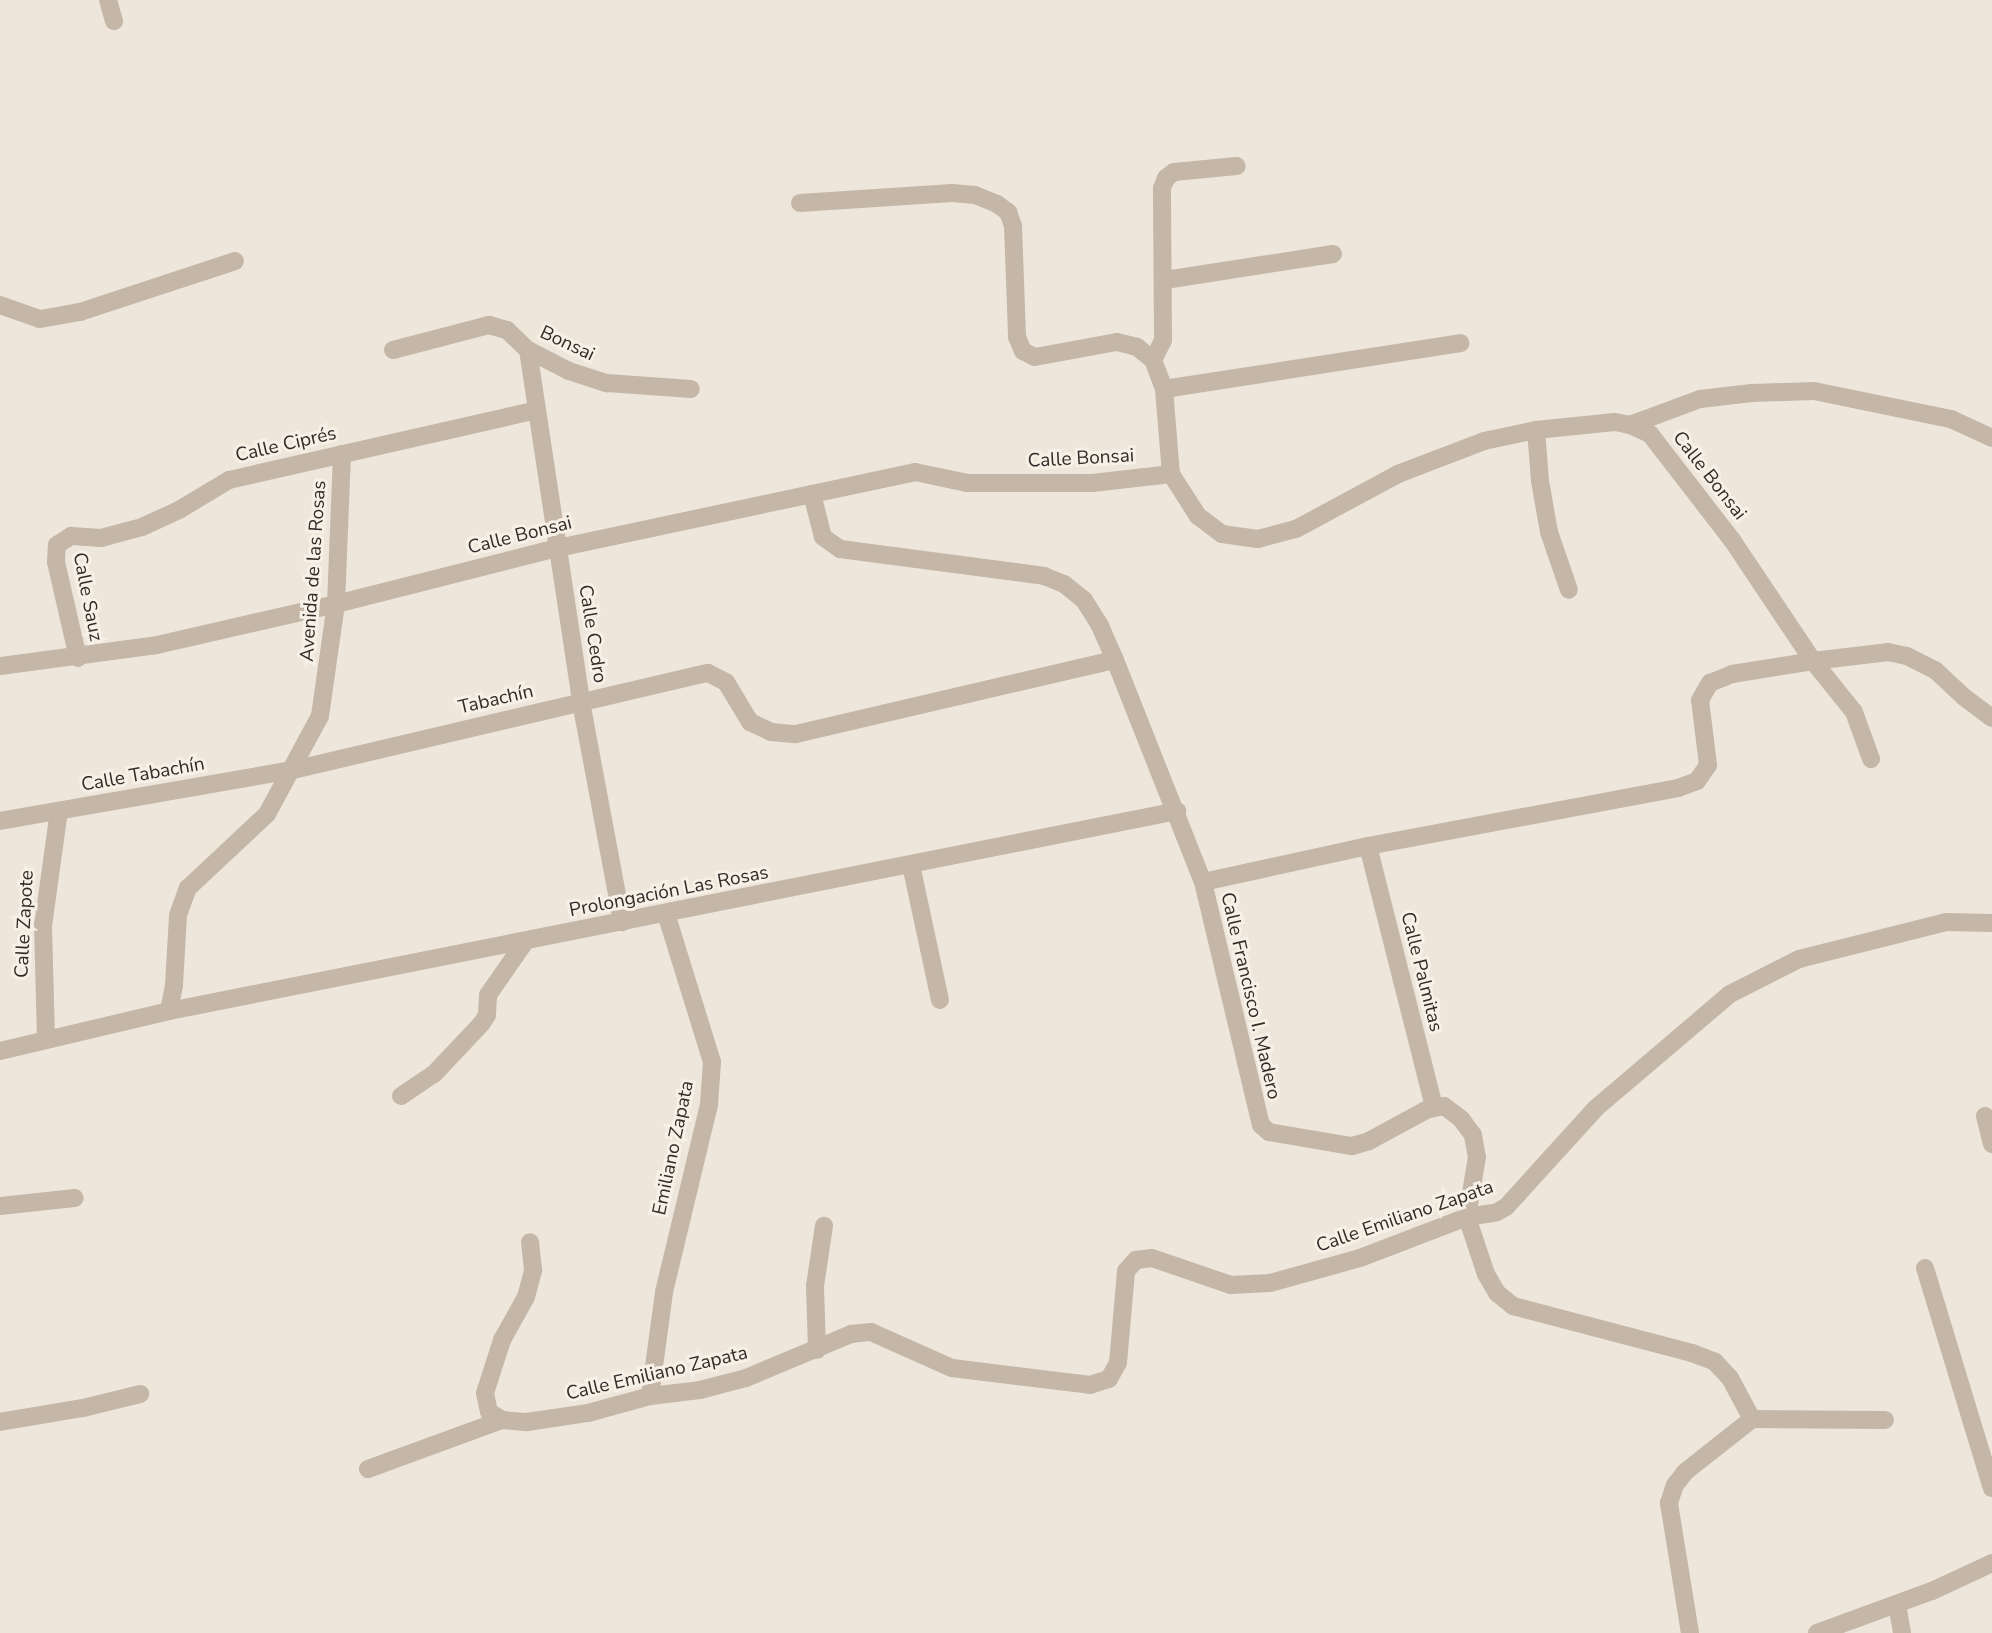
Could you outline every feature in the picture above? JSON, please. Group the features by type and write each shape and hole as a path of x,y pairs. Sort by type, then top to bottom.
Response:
{"street":[{"path":"108,0 114,21"},
{"path":"1153,360 1163,340 1165,280 1162,188 1166,178 1174,172 1237,166"},
{"path":"800,203 952,193 975,195 1008,212 1013,226 1017,337 1023,351 1035,357 1117,342 1137,347 1153,360 1164,389 1171,474 1198,516 1222,534 1258,539 1296,529 1398,474 1484,441 1536,430 1615,422 1630,425 1700,399 1752,393 1814,391 1951,419 1992,438"},
{"path":"1165,280 1334,254"},
{"path":"0,305 40,319 80,312 235,261"},
{"name":"Bonsai","path":"393,350 489,325 507,330 528,350 569,371 607,383 691,389"},
{"path":"1164,389 1460,343"},
{"name":"Calle Cedro","path":"528,350 581,702 622,922"},
{"name":"Calle Ciprés","path":"57,545 71,536 101,538 142,527 178,510 229,480 536,410"},
{"name":"Calle Bonsai","path":"1630,425 1650,434 1732,540 1813,661 1854,712 1871,759"},
{"path":"1536,430 1549,531 1569,590"},
{"name":"Avenida de las Rosas","path":"169,1011 174,985 178,915 188,888 267,814 320,716 337,604 342,454"},
{"name":"Calle Bonsai","path":"0,666 78,658 157,645 337,604 558,548 915,472 967,483 1092,483 1171,474"},
{"name":"Calle Francisco I. Madero","path":"812,494 823,537 840,549 1044,576 1064,584 1084,600 1100,626 1115,660 1203,882 1261,1125 1269,1132 1352,1146 1369,1141 1434,1107"},
{"name":"Calle Sauz","path":"57,545 56,562 78,658"},
{"path":"1203,882 1368,846 1678,788 1697,781 1708,765 1700,700 1710,683 1732,674 1888,652 1907,656 1935,670 1992,718"},
{"name":"Tabachín","path":"293,770 708,673 726,682 750,722 771,732 796,734 1115,660"},
{"name":"Calle Tabachín","path":"0,821 293,770"},
{"name":"Calle Zapote","path":"46,1040 43,926 59,811"},
{"name":"Prolongación Las Rosas","path":"169,1011 1177,811"},
{"name":"Calle Palmitas","path":"1368,846 1434,1107"},
{"path":"911,865 940,1000"},
{"name":"Emiliano Zapata","path":"650,1396 664,1292 709,1104 712,1062 666,913"},
{"name":"Calle Emiliano Zapata","path":"368,1469 502,1420 527,1422 588,1413 650,1396 700,1390 746,1378 851,1334 871,1332 952,1368 1090,1385 1109,1379 1118,1363 1126,1271 1136,1260 1152,1258 1231,1285 1270,1283 1360,1258 1467,1217 1497,1212 1506,1207 1596,1108 1682,1032 1742,988 1799,959 1871,939 1946,922 1992,923"},
{"path":"401,1096 434,1074 482,1023 487,1015 488,995 524,942"},
{"path":"0,1051 129,1023 169,1011"},
{"path":"1434,1107 1444,1107 1461,1118 1473,1135 1477,1157 1467,1217 1486,1274 1497,1293 1513,1306 1692,1353 1715,1362 1730,1378 1752,1419"},
{"path":"1985,1116 1992,1144"},
{"path":"0,1206 75,1198"},
{"path":"817,1350 815,1286 824,1226"},
{"path":"502,1420 489,1412 485,1394 502,1340 526,1297 533,1270 530,1242"},
{"path":"1925,1268 1992,1488"},
{"path":"0,1422 82,1408 140,1394"},
{"path":"1690,1633 1669,1503 1675,1485 1685,1472 1752,1419 1885,1420"},
{"path":"1817,1633 1897,1604 1992,1563"},
{"path":"1897,1604 1902,1633"}]}
